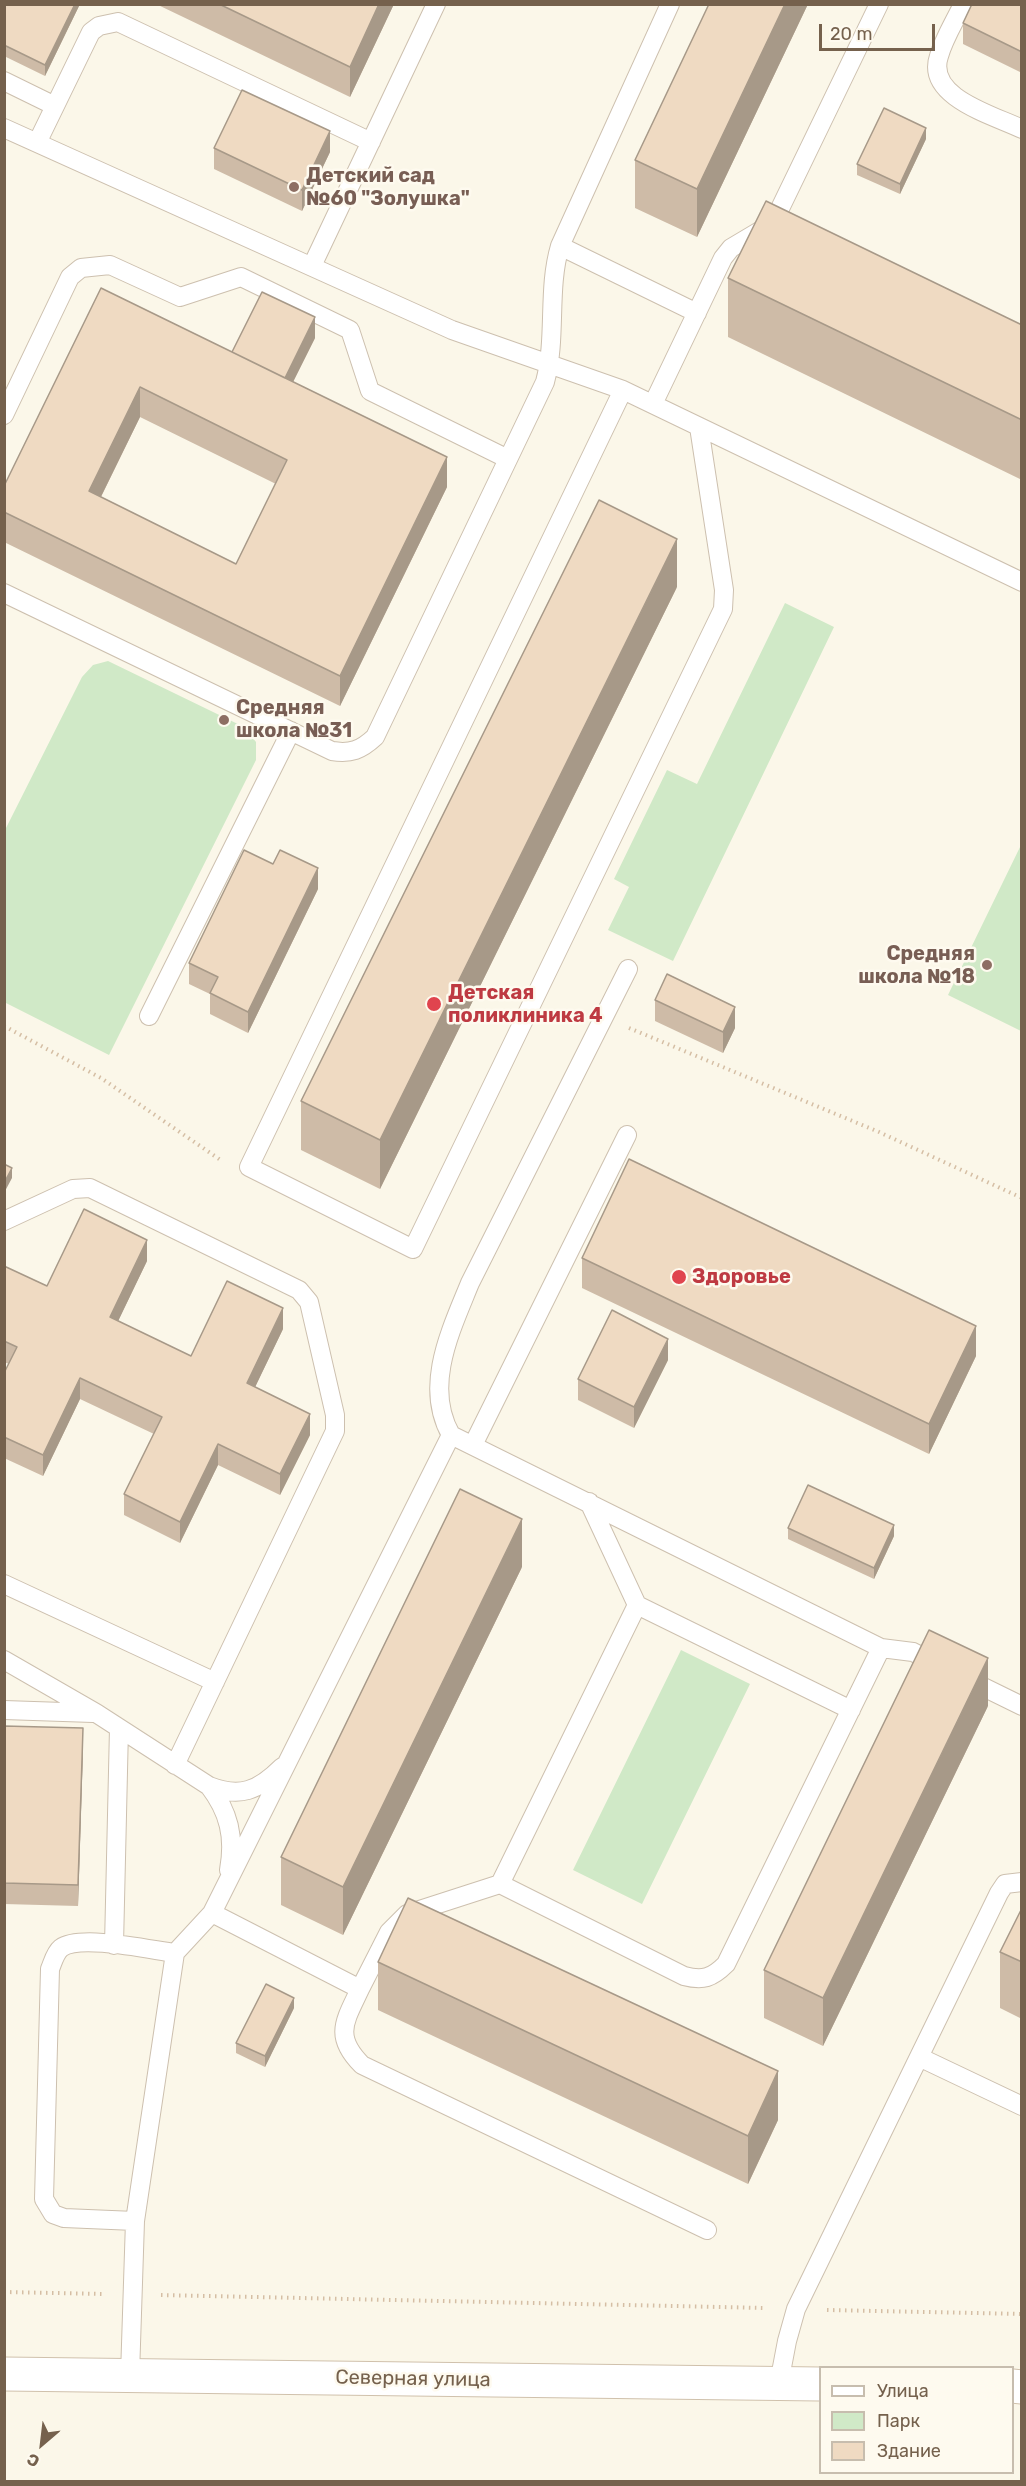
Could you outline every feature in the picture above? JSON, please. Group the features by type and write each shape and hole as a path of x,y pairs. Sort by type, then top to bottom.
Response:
{"main road":[{"name":"Северная улица","path":"4,2374 819,2384"}],"lane":[{"path":"312,266 436,4"},
{"path":"4,593 332,751 346,753 364,748 375,737 545,382 550,362 554,266 560,246 670,4"},
{"path":"653,404 723,258 731,248 773,222 879,4"},
{"path":"963,4 939,55 936,69 940,84 954,97 1022,129"},
{"path":"37,143 91,32 99,26 118,22 371,142"},
{"path":"4,81 55,106"},
{"path":"4,128 452,330 550,362 622,390 1022,582"},
{"path":"773,222 794,233"},
{"path":"560,246 697,313"},
{"path":"4,415 70,277 81,268 110,266 180,297 241,277 350,330 370,391 508,459"},
{"path":"622,390 249,1167 413,1249 723,609 724,590 699,427"},
{"path":"149,1016 291,731"},
{"path":"628,969 470,1283 457,1314 440,1369 438,1396 441,1417 451,1435 881,1648 913,1652 1022,1706"},
{"path":"473,1445 627,1135"},
{"path":"4,1221 73,1189 90,1188 299,1290 309,1302 335,1415 335,1431 175,1765"},
{"path":"130,2375 135,2221 175,1953 217,1905 451,1435"},
{"path":"589,1502 637,1605 851,1710"},
{"path":"4,1584 215,1682"},
{"path":"500,1884 637,1605"},
{"path":"707,2230 362,2065 347,2050 344,2036 346,2019 388,1932 407,1914 500,1884 684,1976 700,1980 716,1974 726,1964 881,1648"},
{"path":"4,1660 96,1713 209,1786 226,1792 255,1788 274,1775 291,1756"},
{"path":"4,1710 96,1713"},
{"path":"114,1945 119,1728"},
{"path":"209,1786 222,1803 232,1836 229,1874 217,1905"},
{"path":"779,2383 786,2341 796,2309 999,1893 1005,1884 1022,1882"},
{"path":"217,1905 360,1989"},
{"path":"135,2221 64,2218 53,2214 44,2199 50,1969 61,1948 73,1943 114,1945 175,1953"},
{"path":"919,2057 1022,2106"}],"path":[{"path":"604,1017 879,1132 1022,1198"},
{"path":"4,2292 1022,2314"}],"green space":[{"path":"785,603 834,627 673,961 608,930 629,887 614,879 667,770 697,784"},
{"path":"108,661 244,727 256,742 256,760 109,1055 4,1002 5,830 82,677 93,665"},
{"path":"1021,845 1022,1031 948,995"},
{"path":"681,1650 750,1684 642,1904 573,1870"}],"building":[{"path":"4,4 75,4 45,65 4,45"},
{"path":"219,4 379,4 350,67"},
{"path":"709,4 785,4 697,189 635,160"},
{"path":"972,4 1022,4 1022,52 963,23"},
{"path":"242,90 330,131 302,190 214,148"},
{"path":"884,108 926,128 900,184 857,164"},
{"path":"766,201 1022,325 1022,420 728,278"},
{"path":"101,288 447,457 340,676 4,512 4,486","holes":["140,387 287,460 236,564 89,491"]},
{"path":"262,292 315,317 285,378 232,352"},
{"path":"599,500 677,539 380,1140 301,1101"},
{"path":"244,850 273,864 280,850 318,868 248,1012 210,993 218,977 189,963"},
{"path":"667,974 735,1007 723,1032 655,1000"},
{"path":"629,1159 976,1326 929,1424 582,1258"},
{"path":"4,1164 12,1168 4,1183"},
{"path":"84,1209 147,1240 110,1317 191,1356 227,1281 283,1308 247,1383 310,1414 280,1474 218,1444 180,1522 124,1494 162,1417 80,1378 43,1455 4,1437 4,1373 17,1347 4,1341 4,1266 47,1286"},
{"path":"612,1310 668,1339 634,1407 578,1379"},
{"path":"808,1485 894,1525 874,1568 788,1528"},
{"path":"460,1489 522,1519 343,1887 281,1857"},
{"path":"929,1630 988,1658 823,1998 764,1970"},
{"path":"4,1726 83,1728 78,1885 4,1883"},
{"path":"408,1898 778,2071 748,2136 378,1962"},
{"path":"1022,1908 1022,1962 1000,1952"},
{"path":"266,1984 294,1998 265,2056 236,2043"}],"place":[{"name":"Детский сад №60 \"Золушка\"","path":"294,187"},
{"name":"Средняя школа №31","path":"224,720"},
{"name":"Средняя школа №18","path":"987,965"},
{"name":"Детская поликлиника 4","path":"434,1004"},
{"name":"Здоровье","path":"679,1277"}]}
